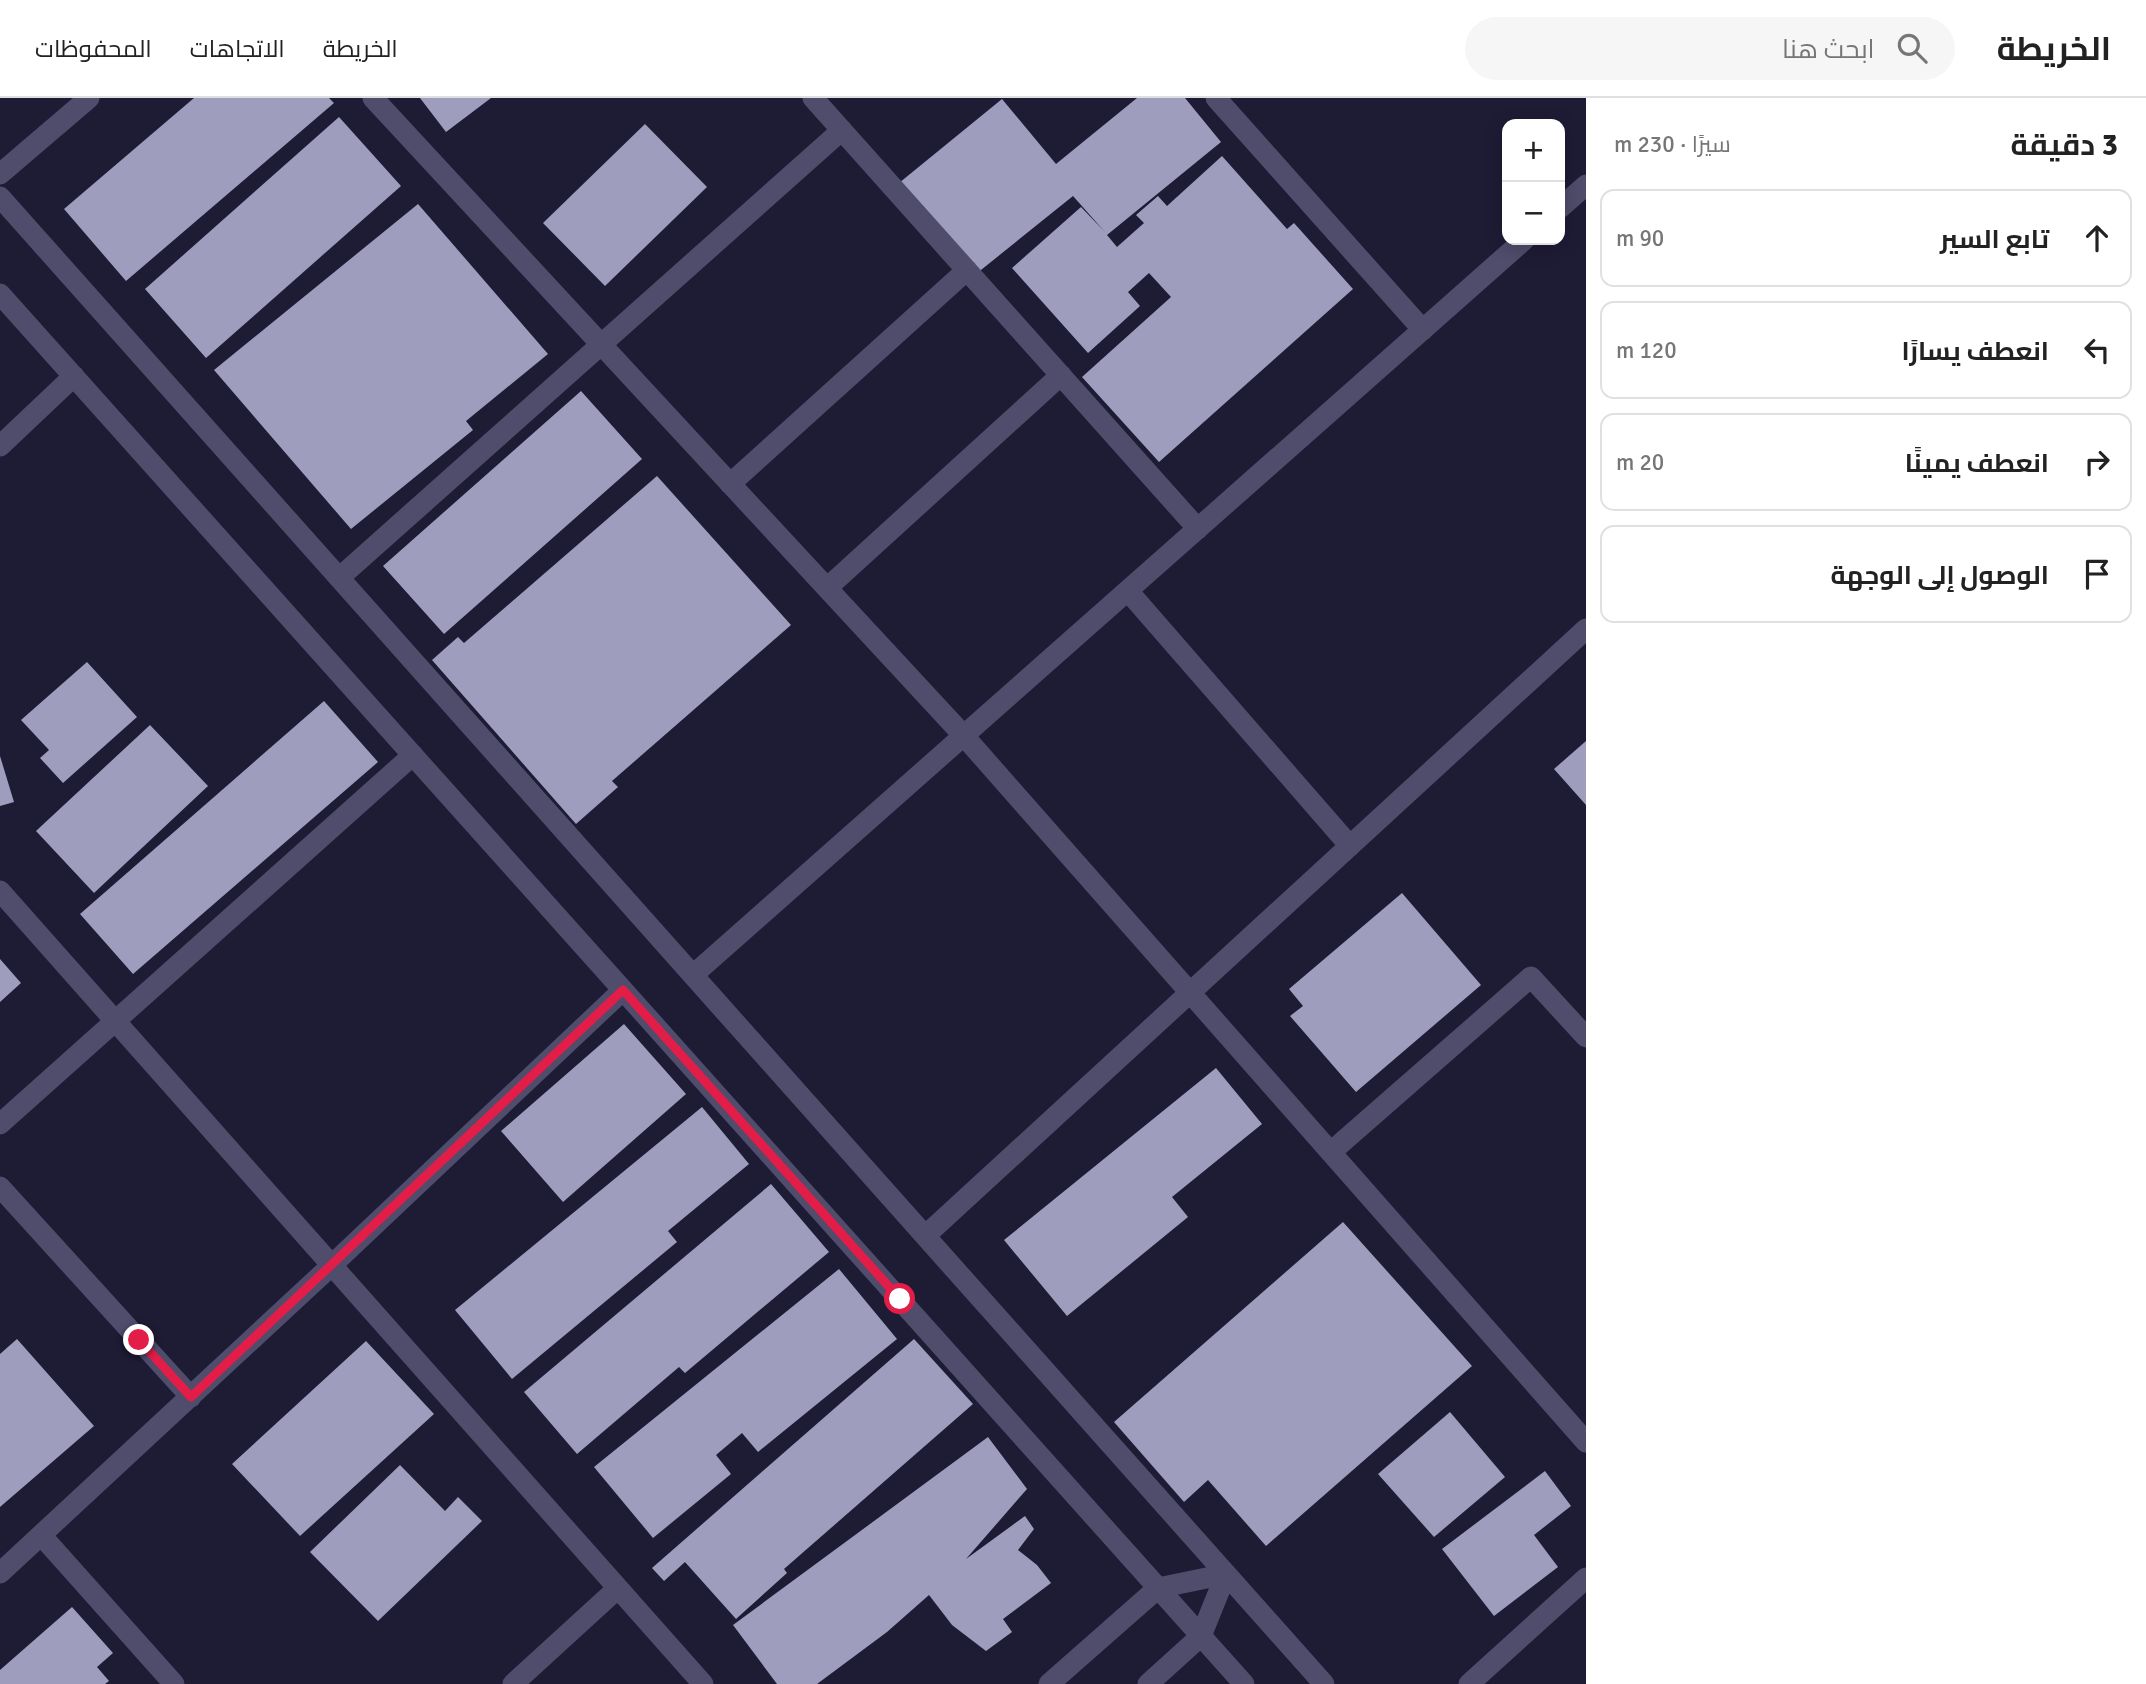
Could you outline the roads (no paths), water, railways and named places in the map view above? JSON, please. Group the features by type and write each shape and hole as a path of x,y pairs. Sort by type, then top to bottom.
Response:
{"street":[{"path":"0,174 89,98"},
{"path":"373,98 964,736 1586,1442"},
{"path":"813,98 1198,529"},
{"path":"1216,98 1423,330"},
{"path":"340,578 600,343 842,130"},
{"path":"1565,204 1586,185"},
{"path":"0,197 1324,1684"},
{"path":"693,975 1518,245"},
{"path":"730,484 967,270"},
{"path":"0,294 1244,1684"},
{"path":"827,588 1061,375"},
{"path":"0,446 74,376"},
{"path":"1128,591 1350,846"},
{"path":"925,1236 1586,629"},
{"path":"0,1124 413,755"},
{"path":"0,891 703,1684"},
{"path":"1331,1152 1531,977 1586,1037"},
{"path":"0,1573 623,990"},
{"path":"0,1187 191,1397"},
{"path":"41,1535 174,1684"},
{"path":"1049,1684 1158,1588 1226,1574"},
{"path":"1148,1684 1201,1636 1226,1574"},
{"path":"1469,1684 1586,1578"},
{"path":"513,1684 618,1588"}]}
